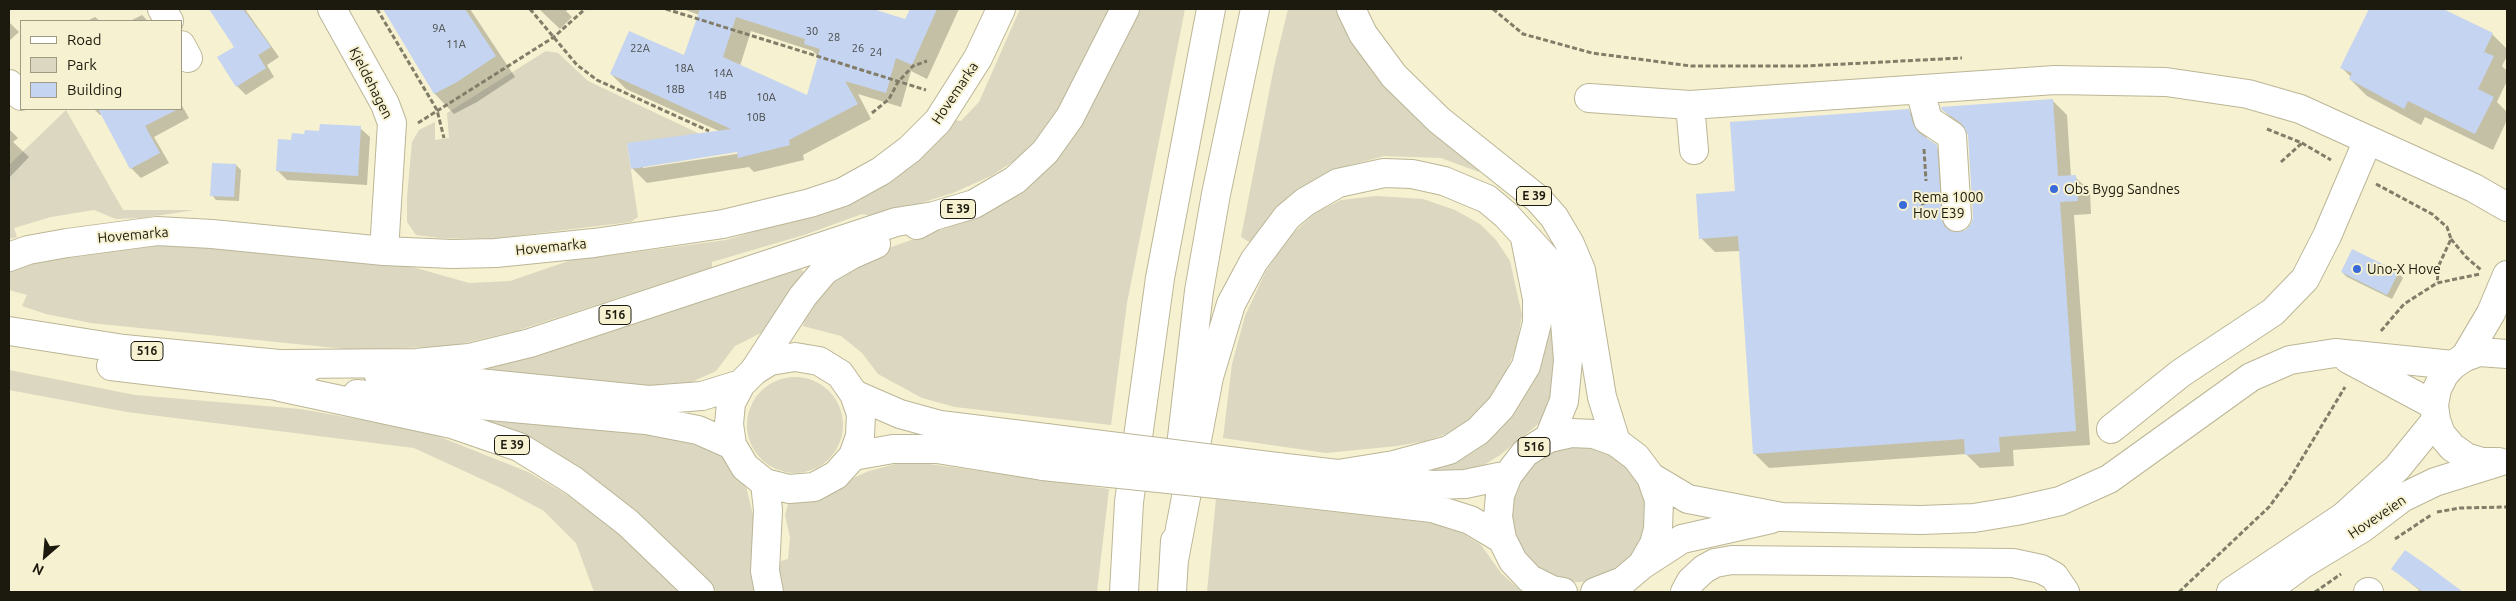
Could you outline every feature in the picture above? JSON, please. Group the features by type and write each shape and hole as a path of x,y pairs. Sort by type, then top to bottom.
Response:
{"main road":[{"path":"162,9 168,20"},
{"name":"Kjeldehagen","path":"332,9 384,104 392,123 384,251"},
{"name":"Hovemarka","path":"9,257 28,250 67,243 157,231 212,234 384,251 452,254 487,253 594,243 724,224 810,203 843,192 880,171 910,150 938,121 978,58 1001,9"},
{"name":"E 39","path":"747,378 803,296 825,270 851,255 892,238 934,216 974,204 1014,180 1045,152 1070,116 1125,9"},
{"path":"1124,592 1129,502 1160,278 1175,189 1211,9"},
{"name":"E 39","path":"1172,592 1182,424 1199,291 1216,194 1255,9"},
{"name":"E 39","path":"1351,9 1363,34 1394,76 1439,120 1538,199 1554,217 1570,244 1581,270 1602,397 1616,442"},
{"path":"1589,98 1690,105 2055,80 2166,82 2248,94 2300,110 2474,188 2507,206"},
{"path":"9,84 20,95"},
{"path":"1920,90 1928,120 1952,136 1957,217"},
{"path":"1690,105 1694,150"},
{"path":"2111,429 2181,373 2273,312 2305,279 2327,236 2368,140"},
{"name":"E 39","path":"1174,560 1209,377 1231,304 1254,261 1287,217 1304,202 1338,183 1384,173 1412,174 1444,181 1487,200 1506,215 1548,261 1560,288 1565,322 1567,383 1564,400 1548,438"},
{"name":"516","path":"283,376 469,358 530,343 896,222 934,216"},
{"name":"E 39","path":"1338,474 1394,465 1449,450 1478,431 1501,407 1526,366 1537,323 1536,299 1525,238"},
{"path":"2496,274 2491,313 2459,361 2444,375 2437,389 2435,413 2441,434 2452,447 2466,457 2482,462 2503,461"},
{"name":"516","path":"9,331 283,376 646,420 698,430 732,445"},
{"name":"516","path":"9,346 122,368 283,376 649,400 702,396 747,378 770,361 795,357 819,361 840,374 854,394 861,414 860,436 853,456 836,475 814,487 790,489 765,483 745,467 732,445 728,424 731,403 747,378"},
{"path":"1651,477 1688,499 1782,517 1922,520 1974,518 2060,501 2109,479 2250,377 2290,360 2335,353 2459,361 2479,352 2493,351 2507,354"},
{"path":"2335,353 2435,413"},
{"name":"E 39","path":"283,376 452,424 519,447 574,481 628,523 700,592"},
{"path":"854,394 900,414 940,424 1046,438 1275,478 1432,508 1470,520 1502,539"},
{"name":"Hoveveien","path":"2231,592 2343,517 2397,468 2435,413"},
{"name":"516","path":"1564,592 1552,590 1530,578 1513,561 1502,539 1498,517 1500,495 1508,475 1525,453 1548,438 1571,433 1594,434 1616,442 1636,457 1651,477 1659,500 1660,515 1654,544 1642,564 1623,582 1595,592"},
{"path":"853,456 893,449 937,449 1043,466 1275,478 1338,474 1433,485 1465,484 1508,475"},
{"name":"Hoveveien","path":"2266,592 2303,564 2361,530 2402,498 2435,482 2503,461"},
{"path":"765,483 768,510 765,570 769,592"},
{"path":"1642,564 1682,539 1782,517"},
{"path":"1685,592 1691,582 1704,569 1732,560 2013,563 2041,569 2054,576 2065,592"}],"path":[{"path":"377,9 437,110 444,138"},
{"path":"530,9 577,65 597,80 709,131"},
{"path":"412,128 437,110 554,37 585,9"},
{"path":"666,9 932,92"},
{"path":"1493,9 1523,34 1592,53 1691,66 1804,66 1970,57"},
{"path":"872,113 889,99 898,82 912,66 926,61"},
{"path":"2266,128 2302,143 2332,161"},
{"path":"2281,162 2302,143"},
{"path":"2371,182 2432,214 2448,227 2451,239 2466,257 2496,274"},
{"path":"2437,283 2440,265 2451,239"},
{"path":"2381,331 2404,304 2437,283 2466,275 2496,274"},
{"path":"2179,592 2269,507 2289,480 2346,384"},
{"path":"2389,543 2437,512 2460,508 2507,507"},
{"path":"2315,592 2350,569"}],"green space":[{"path":"1020,9 1113,9 1075,84 1049,125 1020,157 991,176 953,193 875,217 862,214 807,234 712,262 712,271 692,274 516,331 452,346 355,350 91,323 46,314 22,306 27,295 9,290 9,268 37,258 159,240 307,251 319,259 409,266 469,283 510,281 586,255 600,257 726,240 793,220 954,120 961,121 979,102"},
{"path":"1136,9 1185,9 1127,303 1111,425 955,407 922,398 878,374 862,353 841,336 803,326 805,316 823,290 849,268 877,252 983,215 1023,189"},
{"path":"1288,9 1340,9 1479,165 1479,172 1441,158 1384,156 1332,170 1293,195 1251,243 1241,237 1274,67"},
{"path":"546,51 558,53 588,81 700,134 627,144 638,217 631,222 490,239 439,238 416,235 407,222 407,197 412,142 419,130 435,122 435,140 449,138 447,113"},
{"path":"66,110 123,210 195,210 142,218 116,219 94,210 51,217 14,228 17,237 9,239 9,165"},
{"path":"1376,196 1423,199 1455,210 1480,224 1496,240 1510,261 1522,315 1516,348 1504,377 1489,401 1472,419 1452,432 1426,441 1397,446 1326,453 1223,438 1232,364 1245,316 1266,271 1289,237 1315,213 1341,200"},
{"path":"797,265 807,275 775,326 735,346 716,371 692,382 661,389 474,374 473,364"},
{"path":"1552,304 1557,387 1542,421 1500,455 1471,473 1417,471 1487,438 1513,414 1530,387 1545,347"},
{"path":"9,370 135,395 300,409 425,431 528,472 569,496 623,536 682,592 594,592 576,543 544,511 501,488 414,448 127,412 9,390"},
{"path":"795,377 814,380 829,391 840,406 843,425 840,444 829,459 814,470 795,473 776,470 761,459 750,444 747,425 750,406 761,391 776,380"},
{"path":"471,414 678,435 722,454 745,482 755,523 757,592 717,592 667,544 462,418"},
{"path":"1579,446 1605,451 1617,457 1627,466 1636,476 1642,488 1647,514 1642,540 1636,552 1627,562 1617,571 1605,577 1579,582 1553,577 1541,571 1531,562 1522,552 1516,540 1511,514 1516,488 1522,476 1531,466 1541,457 1553,451"},
{"path":"922,463 1109,489 1097,592 781,592 778,576 781,561 788,559 790,537 785,515 788,504 798,502 869,471 896,464"},
{"path":"1216,499 1433,523 1462,533 1481,545 1501,573 1522,592 1207,592"}],"building":[{"path":"209,9 243,9 271,47 258,55 266,68 236,87 217,57 234,47"},
{"path":"383,9 465,9 496,56 457,82 434,94"},
{"path":"700,9 873,9 905,19 910,9 937,9 912,65 896,58 886,93 845,81 858,104 789,140 790,145 738,158 737,152 631,169 627,143 731,129 610,74 629,31 684,55","holes":["736,17 805,39 804,44 820,49 807,95 723,57"]},
{"path":"2369,9 2443,9 2493,33 2484,52 2494,56 2478,89 2494,97 2475,134 2408,101 2404,109 2349,79 2352,73 2340,68"},
{"path":"2053,99 2058,176 2076,175 2078,201 2060,202 2076,431 1999,437 2000,452 1965,455 1964,439 1753,454 1738,236 1699,239 1696,194 1735,191 1730,122 1909,109 1913,124 1919,133 1937,145 1942,218 1944,226 1950,231 1958,232 1966,230 1971,224 1973,217 1968,135 1961,123 1942,110 1941,107"},
{"path":"99,110 176,110 145,126 160,153 130,169"},
{"path":"320,124 361,126 358,176 276,171 278,139 291,140 292,133 304,134 305,130 319,131"},
{"path":"212,163 236,164 234,197 210,196"},
{"path":"2352,249 2399,272 2387,295 2341,272"},
{"path":"2405,550 2463,592 2423,592 2391,569"}],"place":[{"name":"Obs Bygg Sandnes","path":"2054,189"},
{"name":"Rema 1000 Hov E39","path":"1903,205"},
{"name":"Uno-X Hove","path":"2357,269"}]}
